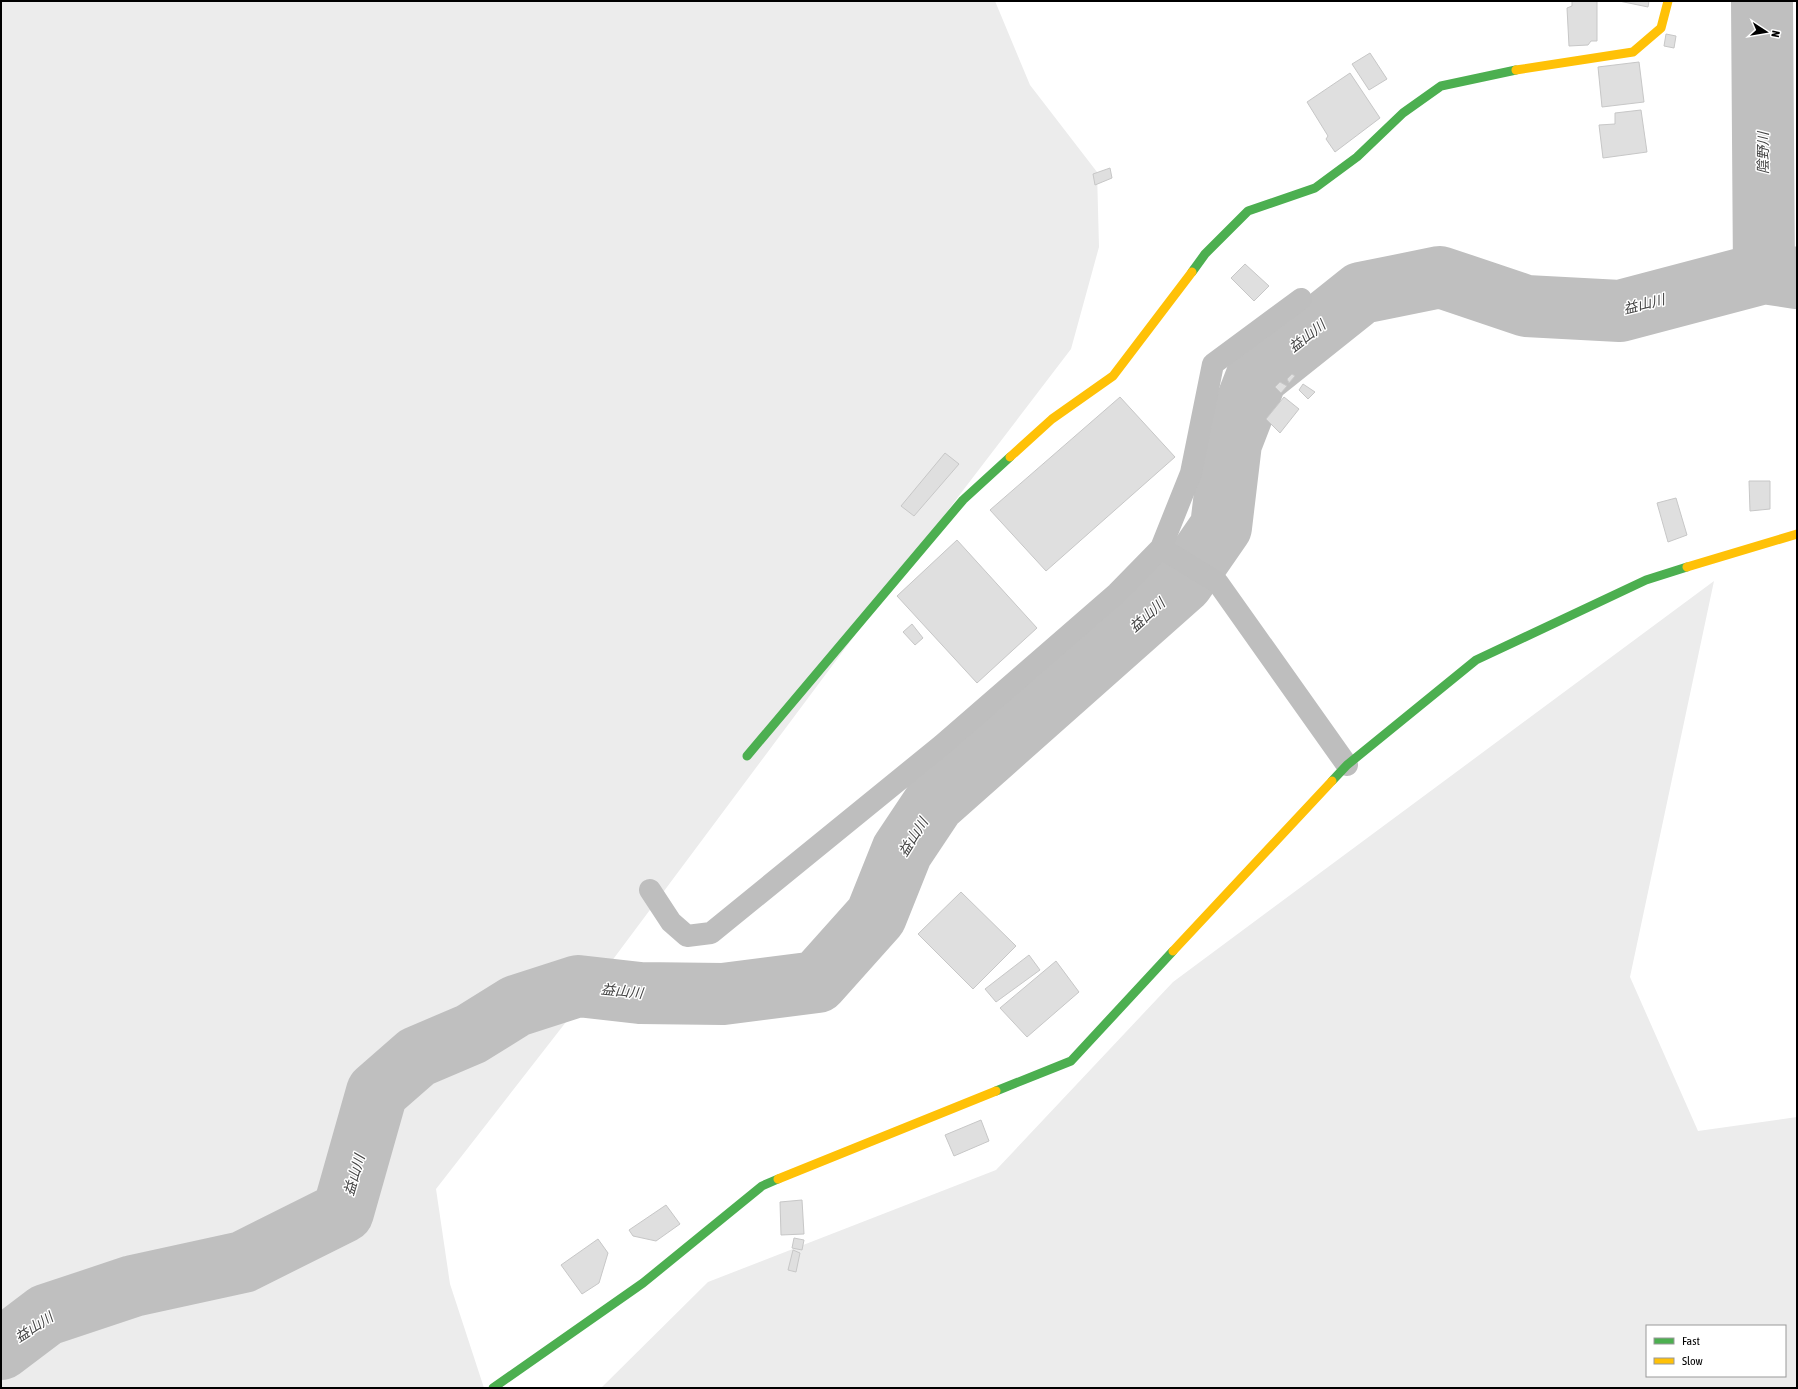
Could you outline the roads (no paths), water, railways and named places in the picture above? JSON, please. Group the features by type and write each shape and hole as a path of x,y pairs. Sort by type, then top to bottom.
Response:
{"street":[{"path":"746,756 963,500 1052,419 1114,376 1205,254 1248,212 1315,188 1358,157 1403,113 1441,86 1519,69 1633,52 1661,28 1668,1"},
{"path":"650,890 671,922 687,936 711,933 942,745 1116,592 1161,548 1191,473 1213,364 1301,299"},
{"path":"493,1388 642,1283 762,1186 1071,1061 1347,765 1476,660 1646,580 1797,534"},
{"path":"1161,548 1218,583 1347,765"}],"waterway":[{"name":"陰野川","path":"1762,1 1764,273"},
{"name":"益山川","path":"1,1349 46,1315 133,1286 243,1262 343,1212 377,1092 417,1057 471,1034 516,1006 578,986 640,993 723,994 817,982 876,916 902,851 934,803 1183,582 1221,527 1231,443 1257,376 1361,293 1440,277 1526,306 1620,311 1764,273 1797,278"}]}
